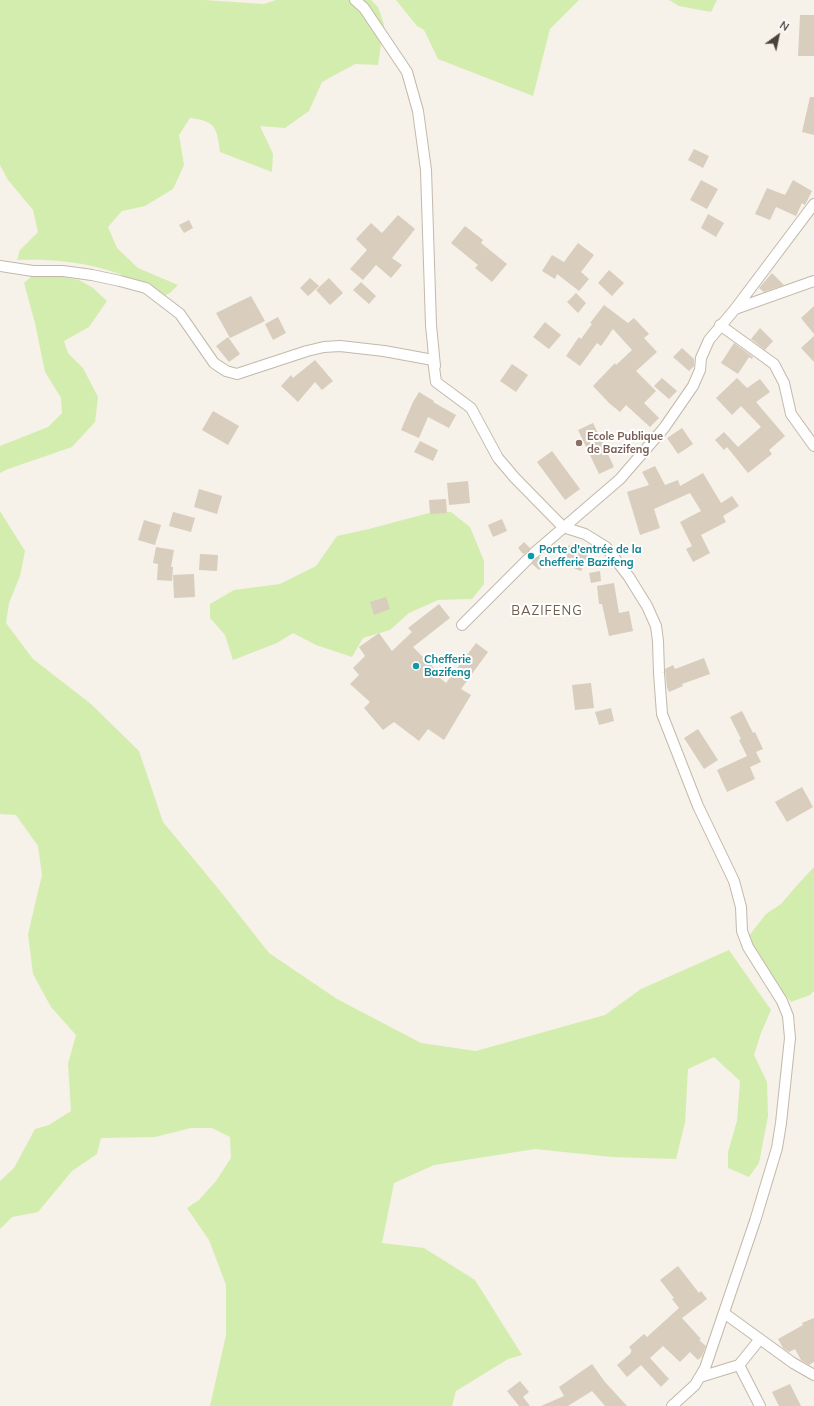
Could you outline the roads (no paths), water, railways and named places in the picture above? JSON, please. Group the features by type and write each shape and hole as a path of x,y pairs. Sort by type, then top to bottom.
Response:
{"street":[{"path":"355,0 364,8 407,72 418,111 426,170 431,325 436,382"},
{"path":"462,625 531,556 620,479 664,428 693,386 700,370 701,358 709,340 814,204"},
{"path":"0,266 33,271 63,271 92,275 146,288 180,314 214,363 226,371 237,374 307,351 324,347 340,346 384,351 433,360 436,382 471,408 498,458 515,478 563,527 585,534 606,547 629,577 647,606 656,626 662,714 698,806 734,881 741,907 742,931 748,946 782,1001 788,1016 790,1038 777,1148 755,1221 705,1368 695,1385 672,1406"},
{"path":"734,309 814,281"},
{"path":"720,325 774,364 784,383 791,414 814,446"},
{"path":"724,1313 793,1363 814,1375"},
{"path":"700,1377 739,1365 760,1339"},
{"path":"739,1365 760,1406"}],"place":[{"name":"Ecole Publique de Bazifeng","path":"579,443"},
{"name":"Porte d'entrée de la chefferie Bazifeng","path":"531,556"},
{"name":"Chefferie Bazifeng","path":"416,666"}],"district":[{"name":"BAZIFENG","path":"547,611"}]}
